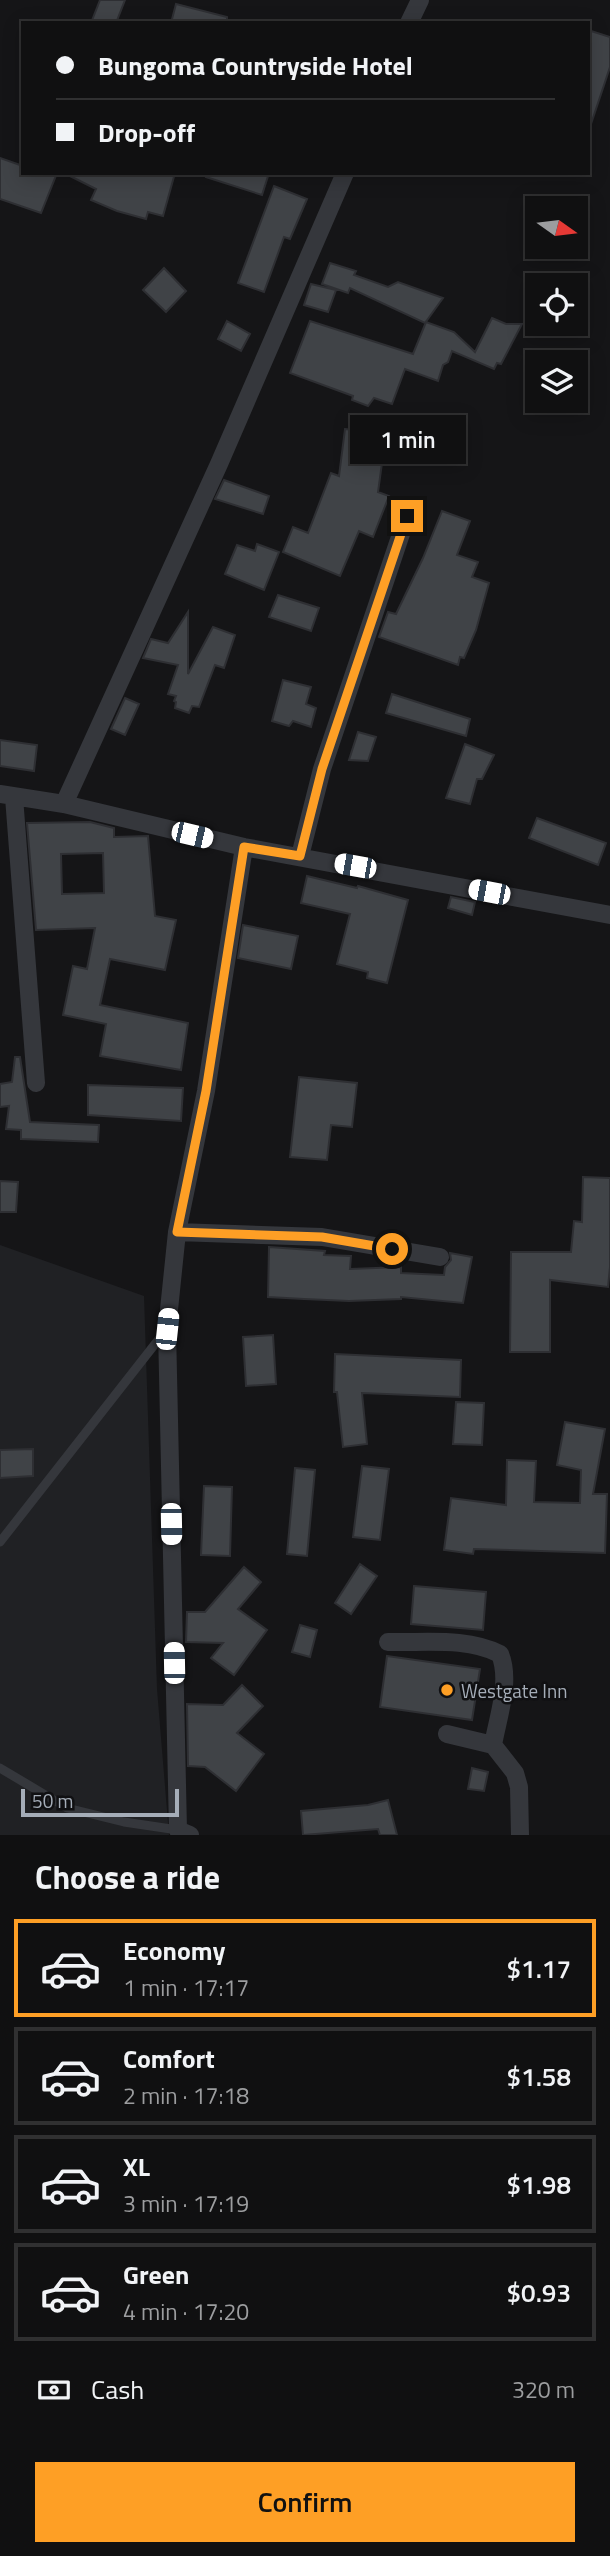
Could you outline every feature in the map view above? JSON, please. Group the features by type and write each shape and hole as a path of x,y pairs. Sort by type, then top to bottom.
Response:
{"street":[{"path":"410,21 420,0"},
{"path":"64,804 219,464 344,175"},
{"path":"300,856 322,769 407,516"},
{"path":"36,1083 7,795 64,804 244,847 610,915"},
{"path":"184,1833 167,1329 177,1232 206,1091 244,847"},
{"path":"177,1232 322,1237 440,1257"},
{"path":"388,1642 470,1644 489,1648 500,1654 504,1664 504,1681 493,1745"},
{"path":"447,1734 493,1745 515,1773 519,1787 520,1835"}],"lane":[{"path":"0,1542 167,1329"},
{"path":"0,1768 67,1808 184,1833"}],"shaded area":[{"path":"0,1245 144,1296 157,1689 169,1835 0,1835"}],"building":[{"path":"100,0 125,0 117,21 92,21"},
{"path":"176,4 227,17 227,21 172,21"},
{"path":"590,31 610,37 610,67 591,124"},
{"path":"0,158 21,165 21,175 56,175 41,213 0,199"},
{"path":"68,175 174,175 163,216 148,212 146,219 117,211 91,200 96,189"},
{"path":"206,175 268,175 262,195"},
{"path":"274,186 307,199 290,239 284,237 264,292 238,283"},
{"path":"330,263 356,271 354,275 388,287 398,282 443,298 425,323 350,288 348,293 322,284"},
{"path":"164,268 186,291 166,312 143,290"},
{"path":"311,284 336,290 328,312 304,305"},
{"path":"492,318 506,324 522,324 501,364 497,363 494,369 452,351 448,362 443,365 438,381 405,369 392,404 374,398 368,406 352,400 353,396 290,373 310,321 413,354 426,322 454,332 475,352"},
{"path":"227,321 250,334 241,351 218,339"},
{"path":"345,429 386,434 378,492 389,496 373,537 359,531 340,576 283,552 293,527 308,533 331,473 339,476"},
{"path":"224,480 269,496 263,514 215,499"},
{"path":"442,511 470,521 457,555 478,562 472,577 489,583 476,630 464,658 460,657 458,665 379,637 388,612 396,614"},
{"path":"257,544 279,552 264,590 225,574 237,545 255,551"},
{"path":"278,595 319,608 311,631 269,617"},
{"path":"188,612 188,674 213,627 235,635 224,668 215,665 199,707 192,706 189,713 175,708 176,696 168,694 178,665 143,658 151,639 168,643"},
{"path":"283,680 311,687 306,704 316,708 311,727 293,721 289,726 272,721"},
{"path":"392,694 470,719 466,736 386,713"},
{"path":"125,698 139,704 125,735 111,729"},
{"path":"358,732 376,737 368,761 349,760"},
{"path":"0,740 37,745 34,771 0,766"},
{"path":"465,744 494,755 482,779 477,779 470,804 446,798"},
{"path":"537,818 606,843 598,865 529,838"},
{"path":"90,822 114,828 114,837 148,836 155,916 176,920 165,970 110,959 100,1005 188,1023 181,1070 100,1056 106,1024 63,1015 73,966 87,969 95,928 36,930 27,823","holes":["103,853 104,893 62,894 61,854"]},
{"path":"307,876 408,900 387,983 367,978 368,972 337,964 350,914 301,903"},
{"path":"451,897 475,902 472,915 448,908"},
{"path":"243,925 298,936 291,969 238,958"},
{"path":"15,1057 20,1057 30,1122 99,1125 98,1142 21,1139 21,1130 6,1129 9,1106 0,1107 0,1084 12,1082"},
{"path":"299,1077 357,1083 352,1127 331,1125 327,1160 290,1157"},
{"path":"88,1085 183,1088 181,1121 88,1115"},
{"path":"583,1177 610,1178 608,1287 550,1280 550,1352 510,1352 511,1252 571,1252 574,1221 582,1222"},
{"path":"0,1181 18,1182 16,1212 0,1212"},
{"path":"269,1247 325,1251 324,1255 351,1256 350,1269 401,1267 401,1273 444,1275 445,1267 451,1260 450,1253 472,1257 463,1303 401,1297 349,1301 304,1299 268,1297"},
{"path":"273,1335 276,1384 246,1386 243,1337"},
{"path":"335,1354 461,1360 460,1397 362,1393 367,1444 343,1447 337,1392 334,1392"},
{"path":"456,1402 484,1403 482,1445 453,1444"},
{"path":"565,1422 605,1429 593,1494 607,1494 605,1553 474,1549 473,1554 444,1550 451,1498 506,1505 507,1460 536,1461 534,1502 580,1503 581,1470 557,1465"},
{"path":"33,1449 33,1476 0,1478 0,1450"},
{"path":"362,1466 389,1469 380,1540 353,1537"},
{"path":"295,1468 315,1470 307,1556 287,1554"},
{"path":"204,1486 232,1487 230,1556 201,1555"},
{"path":"360,1564 377,1576 351,1614 335,1603"},
{"path":"244,1567 261,1582 238,1609 267,1630 234,1675 211,1658 223,1643 186,1642 187,1612 205,1612"},
{"path":"414,1586 486,1592 483,1630 411,1624"},
{"path":"300,1625 317,1630 310,1657 292,1652"},
{"path":"387,1656 480,1669 472,1720 380,1707"},
{"path":"242,1685 263,1706 237,1733 264,1754 236,1791 205,1767 188,1766 187,1704 223,1705"},
{"path":"472,1768 488,1772 484,1791 468,1789"},
{"path":"388,1800 397,1835 380,1835 378,1829 303,1835 301,1811 368,1805"}],"place":[{"name":"Westgate Inn","path":"447,1690"}],"route":[{"path":"392,1249 322,1237 177,1232 206,1091 244,847 300,856 322,769 407,516"}]}
